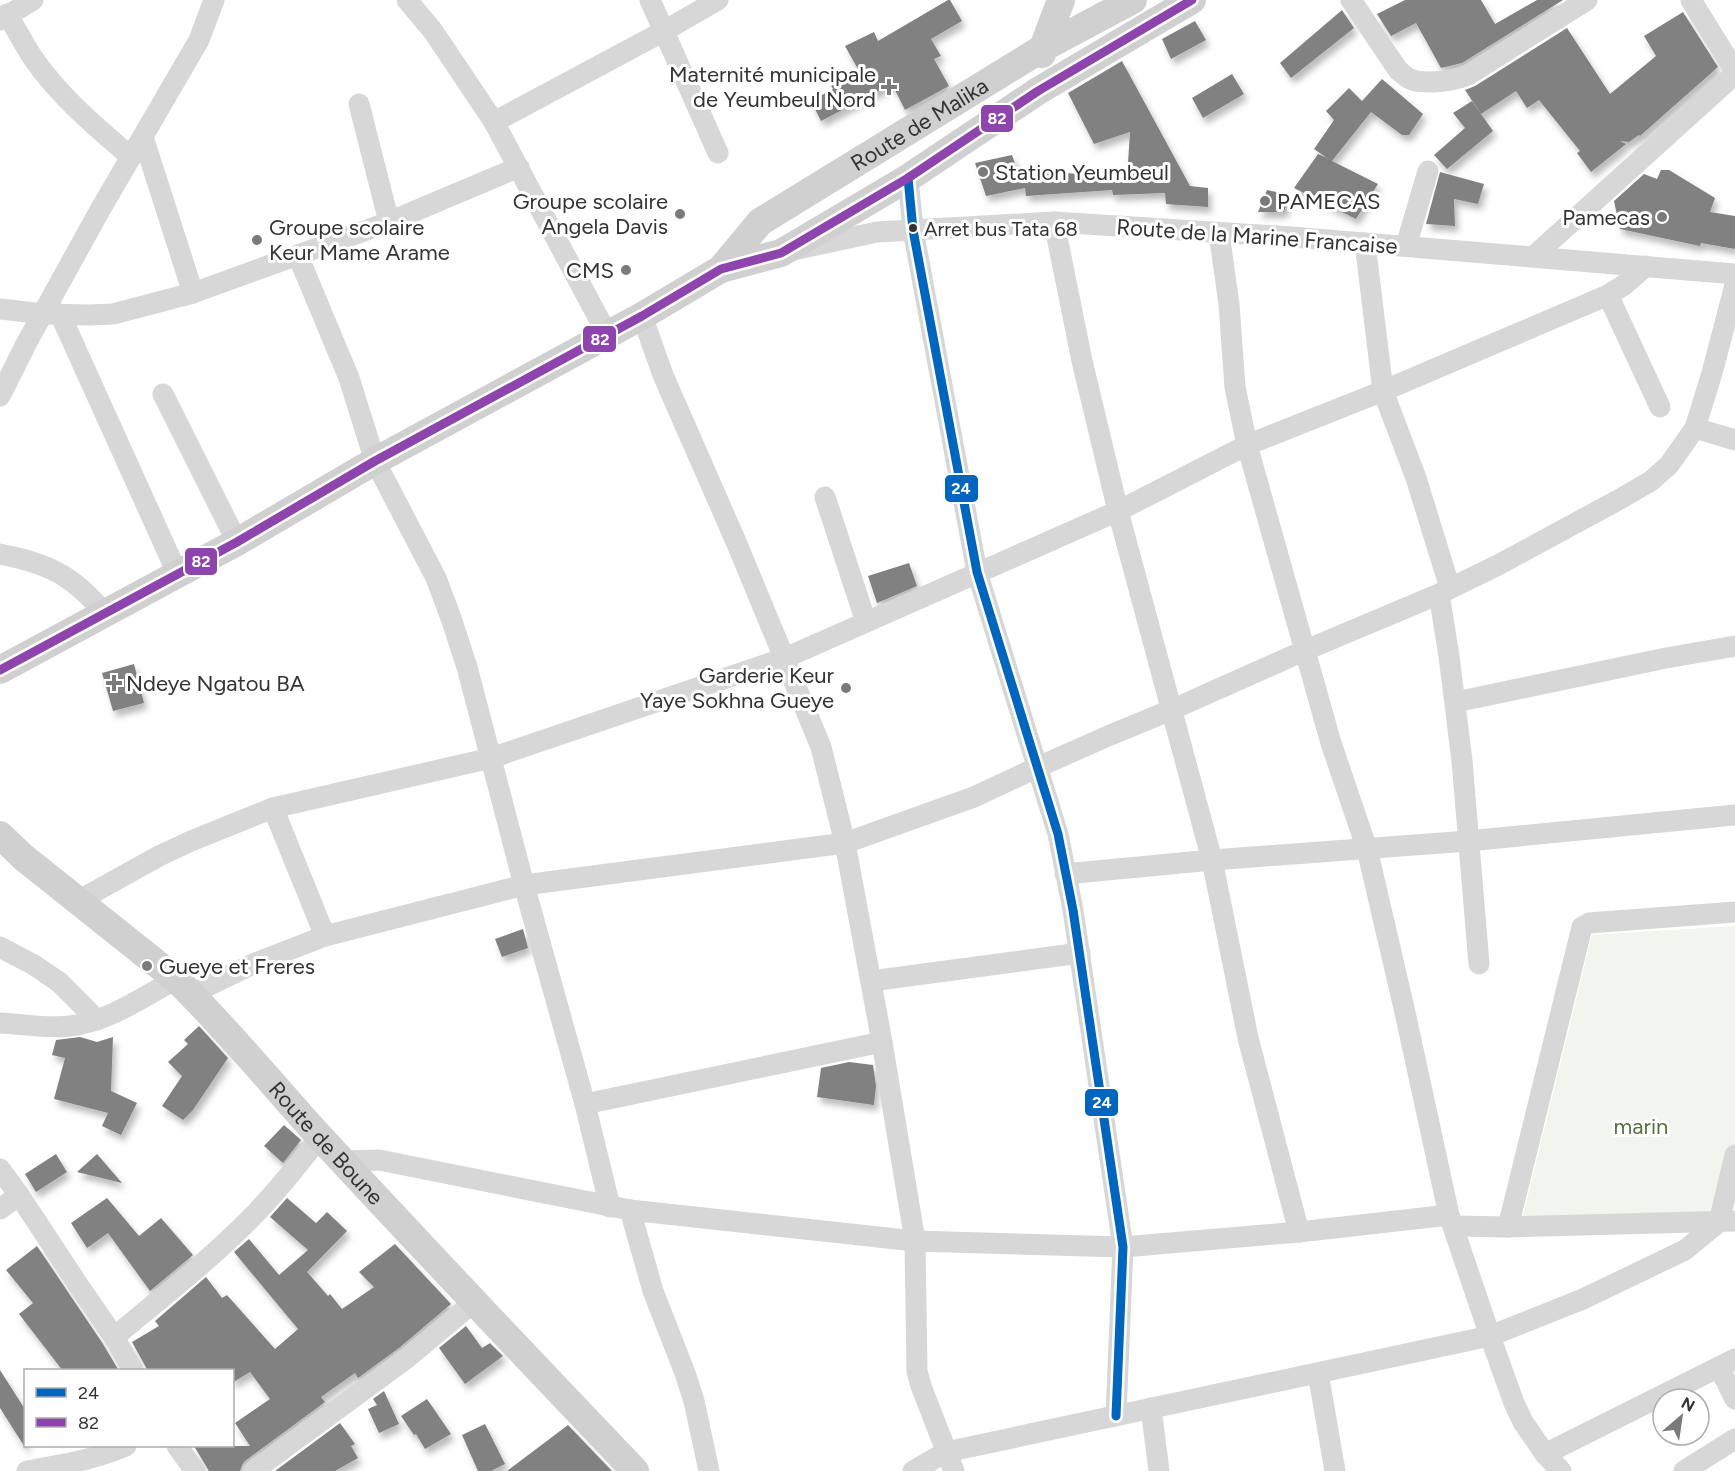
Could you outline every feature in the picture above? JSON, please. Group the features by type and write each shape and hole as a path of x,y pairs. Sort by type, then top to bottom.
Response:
{"main road":[{"path":"1038,92 1043,48 1061,0"},
{"name":"Route de Malika","path":"721,269 760,222 1043,48 1133,0"},
{"name":"Route de Malika","path":"0,670 178,575 375,461 642,316 721,269 781,253 908,178 1038,92 1192,0"},
{"name":"Route de Boune","path":"0,835 23,857 184,986 320,1137 635,1471"}],"street":[{"path":"0,396 26,344 51,314 131,157 199,40 214,0"},
{"path":"407,0 433,32 494,122 607,334"},
{"path":"650,0 718,153"},
{"path":"494,122 718,0"},
{"path":"1351,0 1398,70 1409,78 1421,82 1458,79 1468,75 1587,0"},
{"path":"1534,256 1735,72 1691,0"},
{"path":"15,8 33,58 55,86 131,157"},
{"path":"359,104 389,222"},
{"path":"143,137 193,293"},
{"path":"0,309 51,314 113,314 193,293 389,222 519,167"},
{"path":"1406,246 1428,171"},
{"path":"908,178 914,230 977,572 1058,834 1080,953 1122,1247 1116,1416"},
{"path":"1054,222 1082,361 1118,511 1212,860 1248,1038 1299,1232"},
{"name":"Route de la Marine Francaise","path":"781,253 877,232 1054,222 1292,237 1735,274"},
{"path":"1220,233 1229,304 1235,387 1247,445 1331,742 1367,849 1451,1220 1490,1336 1523,1422 1545,1454 1561,1471"},
{"path":"1365,243 1383,391 1416,478 1444,591 1462,761 1479,964"},
{"path":"298,256 349,378 375,461 436,578 451,618 467,667 524,885 585,1104 620,1209 685,1373 694,1401 709,1471"},
{"path":"78,901 159,856 273,808 491,758 785,658 1118,511 1247,445 1383,391 1608,295 1646,266"},
{"path":"0,1023 70,1026 97,1020 118,1010 253,964 325,936 524,885 845,843 954,805 1444,591 1500,564 1651,481 1669,465 1695,428 1735,285"},
{"path":"1608,295 1660,407"},
{"path":"51,314 178,575"},
{"path":"642,316 667,385 821,747 845,843 882,1042 915,1241 917,1371 950,1462"},
{"path":"163,394 237,542"},
{"path":"1695,428 1735,440"},
{"path":"825,497 866,622"},
{"path":"0,554 31,560 56,571 90,595 105,614"},
{"path":"1456,702 1666,658 1735,646"},
{"path":"273,808 325,936"},
{"path":"1065,874 1212,860 1468,841 1735,815"},
{"path":"1508,1227 1582,927 1590,923 1735,912"},
{"path":"0,947 34,965 59,982 97,1020"},
{"path":"871,981 1080,953"},
{"path":"585,1104 882,1042"},
{"path":"114,1337 247,1222 320,1137"},
{"path":"913,1471 1116,1416 1490,1336 1583,1299 1673,1256 1727,1222 1735,1155"},
{"path":"344,1161 379,1160 620,1209 915,1241 1122,1247 1451,1220 1508,1227 1727,1222"},
{"path":"0,1169 114,1337 132,1369"},
{"path":"0,1209 19,1195"},
{"path":"254,1471 407,1358 474,1302"},
{"path":"1545,1454 1727,1363 1735,1399"},
{"path":"1318,1373 1335,1471"},
{"path":"1151,1408 1159,1471"},
{"path":"1684,1471 1735,1439"},
{"path":"27,1471 100,1457 124,1447"},
{"path":"178,1447 195,1471"}],"green space":[{"name":"marin","path":"1735,926 1735,1141 1718,1213 1520,1228 1592,935"}],"building":[{"path":"948,0 962,21 931,39 941,56 934,59 949,86 905,110 892,84 821,121 811,101 833,89 831,86 859,71 845,46 874,32 878,41"},
{"path":"1405,0 1481,0 1495,24 1537,0 1563,0 1462,63 1441,68 1416,23 1391,36 1377,14"},
{"path":"1342,10 1354,28 1291,78 1280,63"},
{"path":"1683,12 1718,67 1640,136 1629,142 1620,141 1626,144 1591,172 1577,153 1580,151 1539,100 1527,108 1516,91 1481,114 1465,90 1567,28 1610,94 1656,56 1644,36"},
{"path":"1195,21 1206,40 1171,59 1162,39"},
{"path":"1122,61 1190,186 1208,188 1208,207 1166,204 1165,193 1113,195 1112,190 1026,196 1025,188 986,196 975,163 1012,155 1017,169 1127,178 1130,132 1094,144 1068,93"},
{"path":"1232,74 1244,94 1203,118 1192,98"},
{"path":"1382,79 1423,114 1409,135 1402,135 1371,112 1332,161 1378,184 1356,219 1294,188 1318,154 1327,158 1314,149 1334,120 1326,111 1349,88 1362,101"},
{"path":"1472,101 1493,131 1447,169 1434,155 1465,128 1453,113"},
{"path":"1661,170 1669,170 1715,198 1710,212 1735,216 1735,249 1701,243 1700,246 1620,229 1614,201 1644,174 1657,179"},
{"path":"1440,172 1484,184 1478,204 1454,199 1455,226 1426,224"},
{"path":"1267,190 1290,195 1284,212 1258,212"},
{"path":"909,563 917,586 877,603 868,576"},
{"path":"134,664 144,703 113,711 102,673"},
{"path":"523,929 528,948 502,957 495,939"},
{"path":"199,1026 228,1058 193,1110 183,1120 162,1106 182,1076 168,1062 188,1044 184,1040"},
{"path":"80,1037 97,1042 113,1037 111,1091 137,1103 121,1135 102,1126 108,1113 54,1099 65,1058 52,1055 56,1040"},
{"path":"849,1062 873,1065 876,1086 874,1105 817,1097 821,1068"},
{"path":"284,1125 301,1140 283,1163 264,1146"},
{"path":"56,1154 67,1172 36,1192 25,1174"},
{"path":"97,1154 122,1183 77,1172"},
{"path":"107,1198 139,1236 161,1218 193,1255 150,1291 108,1233 87,1248 71,1223"},
{"path":"287,1198 316,1223 327,1212 347,1231 307,1272 342,1309 374,1287 359,1272 395,1244 451,1304 399,1348 358,1378 355,1373 321,1397 325,1402 245,1461 240,1471 209,1471 195,1447 250,1446 235,1423 270,1399 250,1372 234,1382 234,1369 147,1369 132,1342 159,1326 155,1321 206,1277 222,1298 227,1295 275,1349 298,1329 234,1252 249,1239 279,1275 308,1250 270,1217"},
{"path":"37,1246 118,1369 61,1369 19,1314 33,1303 6,1270"},
{"path":"466,1326 482,1348 490,1343 503,1356 465,1384 439,1348"},
{"path":"0,1370 24,1408 24,1446 0,1408"},
{"path":"384,1391 399,1424 379,1433 368,1409 377,1405 373,1399"},
{"path":"427,1399 451,1434 425,1449 401,1416"},
{"path":"340,1423 355,1444 351,1446 358,1458 335,1471 275,1471"},
{"path":"485,1424 505,1464 491,1471 478,1471 462,1435"},
{"path":"568,1425 612,1471 507,1471"}],"transit line":[{"name":"82","path":"0,670 237,542 375,461 642,316 721,269 781,253 908,178 1038,91 1192,0"},
{"name":"24","path":"908,178 913,230 977,572 1058,834 1073,910 1123,1247 1116,1416"}],"place":[{"name":"Maternité municipale de Yeumbeul Nord","path":"889,87"},
{"name":"Station Yeumbeul","path":"983,172"},
{"name":"PAMECAS","path":"1265,201"},
{"name":"Groupe scolaire Angela Davis","path":"680,214"},
{"name":"Pamecas","path":"1662,217"},
{"name":"Arret bus Tata 68","path":"913,228"},
{"name":"Groupe scolaire Keur Mame Arame","path":"257,240"},
{"name":"CMS","path":"626,270"},
{"name":"Ndeye Ngatou BA","path":"114,683"},
{"name":"Garderie Keur Yaye Sokhna Gueye","path":"846,688"},
{"name":"Gueye et Freres","path":"147,966"}]}
